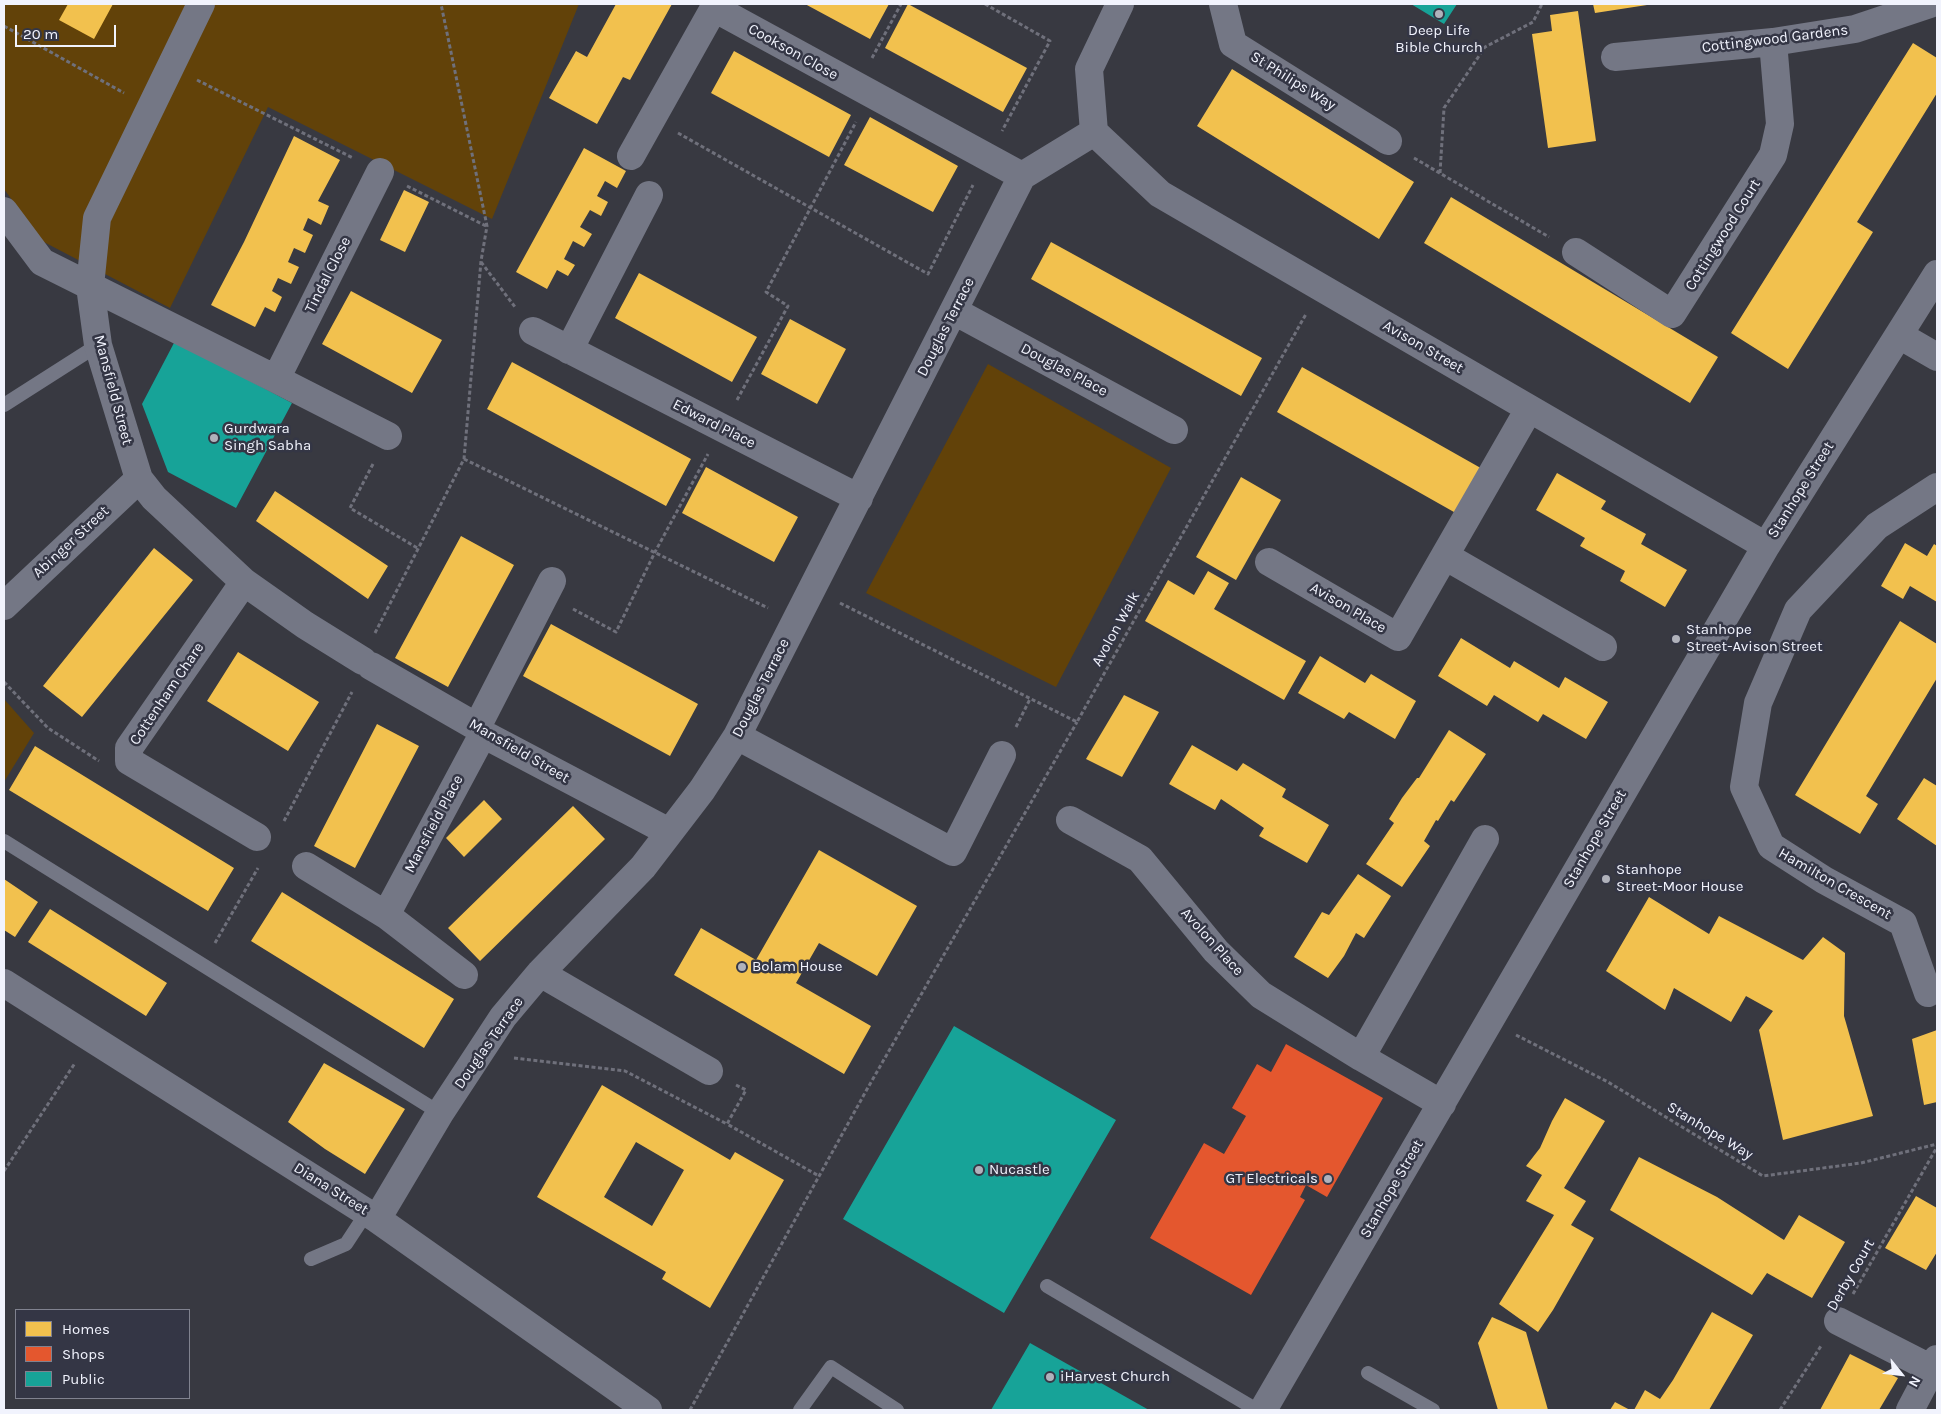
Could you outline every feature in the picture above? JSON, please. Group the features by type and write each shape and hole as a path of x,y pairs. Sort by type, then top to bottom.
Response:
{"street":[{"name":"Mansfield Street","path":"201,4 97,218 90,286 98,345 139,479 154,498 244,582 305,626 369,656 480,730 668,832"},
{"path":"1022,176 1094,132 1089,69 1120,4"},
{"name":"St Philips Way","path":"1223,4 1233,44 1388,141"},
{"name":"Cottingwood Gardens","path":"1616,57 1773,42 1855,29 1930,4"},
{"name":"Cookson Close","path":"631,156 715,6 864,91 1022,176"},
{"name":"Cottingwood Court","path":"1576,252 1672,314 1773,155 1780,124 1773,42"},
{"name":"Avison Street","path":"1094,132 1160,194 1766,546"},
{"name":"Tindal Close","path":"276,379 380,172"},
{"name":"Douglas Terrace","path":"372,1215 503,1017 540,972 643,867 702,790 737,736 1022,176"},
{"path":"569,350 649,195"},
{"path":"4,212 42,262 388,436"},
{"name":"Stanhope Street","path":"1264,1410 1766,546 1937,274"},
{"name":"Douglas Place","path":"954,311 1174,430"},
{"name":"Edward Place","path":"533,331 859,498"},
{"path":"1899,335 1937,358"},
{"name":"Avison Place","path":"1269,562 1398,637 1529,409"},
{"name":"Abinger Street","path":"4,606 139,479"},
{"name":"Hamilton Crescent","path":"1928,993 1903,923 1824,880 1771,846 1744,787 1758,704 1798,610 1877,526 1937,487"},
{"path":"1445,556 1603,647"},
{"name":"Cottenham Chare","path":"244,582 129,748 129,761 267,841"},
{"name":"Mansfield Place","path":"386,915 480,730 548,587"},
{"path":"737,736 953,852 1002,755"},
{"name":"Avolon Place","path":"1070,820 1140,859 1216,951 1261,995 1361,1057 1442,1104"},
{"path":"1361,1057 1485,839"},
{"path":"306,866 386,915 464,975"},
{"path":"540,972 708,1071"},
{"name":"Diana Street","path":"4,982 372,1215 648,1410"},
{"path":"1838,1321 1934,1364 1910,1410"}],"lane":[{"path":"4,405 98,345"},
{"path":"4,841 440,1114"},
{"path":"311,1259 346,1244 372,1215"},
{"path":"1047,1286 1257,1410"},
{"path":"800,1410 831,1367 897,1410"},
{"path":"1368,1373 1433,1410"}],"path":[{"path":"369,656 464,459 481,262 487,226 442,4"},
{"path":"548,587 616,632 655,552 788,306 766,292 811,208 901,4"},
{"path":"652,118 928,274 987,157 1050,41 985,4"},
{"path":"1440,174 1444,108 1484,47 1533,22 1542,4"},
{"path":"4,26 150,108"},
{"path":"170,66 487,226"},
{"path":"1388,141 1440,174 1576,252"},
{"path":"481,262 533,331"},
{"name":"Avolon Walk","path":"690,1410 819,1176 1321,288"},
{"path":"388,436 350,508 419,549"},
{"path":"464,459 795,622"},
{"path":"812,589 1077,722"},
{"path":"4,682 48,728 98,760 129,761"},
{"path":"203,966 267,841 354,689"},
{"name":"Stanhope Way","path":"1490,1021 1608,1082 1762,1176 1862,1163 1937,1146"},
{"path":"4,1171 91,1038"},
{"path":"479,1054 625,1071 727,1124 819,1176"},
{"path":"708,1071 746,1090 727,1124"},
{"name":"Derby Court","path":"1780,1410 1838,1321 1937,1146"}],"shaded area":[{"path":"4,4 579,4 492,219 268,107 170,308 42,241 4,189"},
{"path":"988,364 1171,468 1056,687 866,593"},
{"path":"4,699 34,733 4,782"}],"building: Homes":[{"path":"68,4 113,4 94,39 59,20"},
{"path":"616,4 672,4 630,80 623,77 597,124 549,98 576,51 587,57"},
{"path":"805,4 889,4 870,39"},
{"path":"908,4 1027,68 1003,112 885,48"},
{"path":"1593,4 1647,4 1647,5 1595,13"},
{"path":"1578,11 1596,141 1548,148 1532,34 1552,31 1550,15"},
{"path":"1913,43 1937,58 1937,93 1857,222 1873,232 1788,369 1731,333"},
{"path":"734,51 851,115 829,157 711,93"},
{"path":"1232,69 1414,182 1379,239 1197,126"},
{"path":"870,117 958,166 933,212 844,165"},
{"path":"294,136 340,160 318,201 329,206 321,225 308,218 303,230 313,235 305,253 294,248 288,262 299,267 291,284 278,278 272,291 282,297 275,312 265,307 255,327 211,305 244,242"},
{"path":"584,148 626,171 617,188 605,181 597,196 608,202 601,216 590,210 580,227 592,234 584,247 573,241 564,259 575,265 568,276 557,270 547,289 516,272"},
{"path":"404,190 429,202 405,252 380,240"},
{"path":"1451,197 1718,357 1690,403 1424,243"},
{"path":"1051,242 1262,358 1241,396 1031,279"},
{"path":"639,273 757,337 732,382 615,318"},
{"path":"351,291 442,340 412,393 322,344"},
{"path":"790,319 846,349 817,404 761,374"},
{"path":"512,362 691,459 666,506 487,409"},
{"path":"1302,367 1486,471 1461,516 1277,412"},
{"path":"706,467 798,517 774,562 682,513"},
{"path":"1557,473 1606,501 1601,509 1646,534 1641,544 1687,570 1665,607 1620,581 1625,571 1580,546 1585,538 1536,510"},
{"path":"1241,477 1281,500 1236,580 1196,557"},
{"path":"275,491 388,566 368,599 256,521"},
{"path":"461,536 514,565 448,687 395,658"},
{"path":"1905,543 1927,556 1934,544 1937,546 1937,602 1910,586 1903,599 1881,586"},
{"path":"154,548 193,580 82,717 43,686"},
{"path":"1208,571 1229,583 1214,609 1306,661 1284,700 1145,621 1168,580 1194,595"},
{"path":"1900,621 1937,644 1937,678 1866,796 1878,804 1860,834 1795,795"},
{"path":"551,624 698,704 670,756 523,676"},
{"path":"1461,638 1510,668 1514,661 1559,688 1565,677 1608,702 1586,739 1543,714 1538,722 1494,695 1487,706 1438,676"},
{"path":"238,652 319,702 288,751 207,701"},
{"path":"1320,656 1365,683 1371,674 1416,701 1395,739 1349,712 1344,719 1298,693"},
{"path":"1124,695 1159,712 1122,777 1086,759"},
{"path":"377,724 419,746 355,868 314,846"},
{"path":"1449,730 1486,754 1454,802 1451,800 1438,821 1436,820 1424,841 1430,846 1402,887 1366,864 1394,823 1389,819 1402,798 1417,778 1419,778"},
{"path":"1192,745 1237,771 1243,763 1286,789 1282,797 1329,825 1307,863 1259,836 1264,828 1221,799 1215,810 1169,784"},
{"path":"35,746 234,868 208,911 9,790"},
{"path":"1924,778 1937,786 1937,846 1897,819"},
{"path":"484,800 502,819 464,857 446,838"},
{"path":"573,806 605,839 480,961 448,928"},
{"name":"Bolam House","path":"819,850 917,906 877,976 819,943 796,983 871,1026 844,1074 674,975 701,928 756,960"},
{"path":"1358,874 1391,896 1364,938 1356,933 1344,956 1328,978 1294,957 1322,912 1329,915"},
{"path":"4,879 38,902 15,937 4,930"},
{"path":"282,892 454,999 424,1048 251,941"},
{"path":"1649,897 1709,934 1719,916 1803,960 1823,937 1845,953 1844,1016 1873,1116 1783,1140 1759,1030 1773,1011 1746,996 1731,1022 1674,988 1665,1010 1606,971"},
{"path":"50,909 167,983 146,1016 28,942"},
{"path":"1937,1030 1937,1102 1924,1105 1912,1039"},
{"path":"324,1063 405,1109 365,1174 325,1149 288,1122"},
{"path":"602,1085 730,1160 735,1152 784,1180 710,1308 662,1279 666,1272 537,1197","holes":["636,1142 684,1170 652,1226 604,1197"]},
{"path":"1565,1098 1605,1121 1564,1188 1586,1201 1571,1225 1594,1238 1553,1310 1538,1332 1499,1304 1554,1215 1526,1201 1542,1175 1526,1166 1540,1148"},
{"path":"1639,1157 1717,1197 1784,1240 1799,1215 1845,1242 1812,1298 1767,1273 1752,1295 1610,1210"},
{"path":"1916,1196 1937,1208 1937,1252 1926,1270 1885,1248"},
{"path":"1712,1312 1753,1335 1709,1410 1634,1410 1645,1390 1660,1399"},
{"path":"1492,1317 1526,1332 1548,1410 1498,1410 1478,1343"},
{"path":"1850,1354 1898,1378 1879,1410 1820,1410"},
{"path":"1615,1402 1630,1410 1610,1410"}],"building: Shops":[{"path":"1286,1044 1383,1098 1327,1197 1306,1185 1300,1197 1305,1200 1251,1295 1150,1238 1204,1143 1224,1154 1246,1116 1232,1108 1257,1064 1271,1072"}],"building: Public":[{"name":"Deep Life Bible Church","path":"1411,4 1457,4 1444,24"},
{"name":"Gurdwara Singh Sabha","path":"175,341 292,403 236,508 168,472 142,404"},
{"name":"Nucastle","path":"954,1026 1116,1120 1004,1313 843,1219"},
{"name":"iHarvest Church","path":"1030,1343 1149,1410 991,1410"}],"place":[{"name":"Deep Life Bible Church","path":"1439,14"},
{"name":"Gurdwara Singh Sabha","path":"214,438"},
{"name":"Stanhope Street-Avison Street","path":"1676,639"},
{"name":"Stanhope Street-Moor House","path":"1606,879"},
{"name":"Bolam House","path":"742,967"},
{"name":"Nucastle","path":"979,1170"},
{"name":"GT Electricals","path":"1328,1179"},
{"name":"iHarvest Church","path":"1050,1377"}]}
